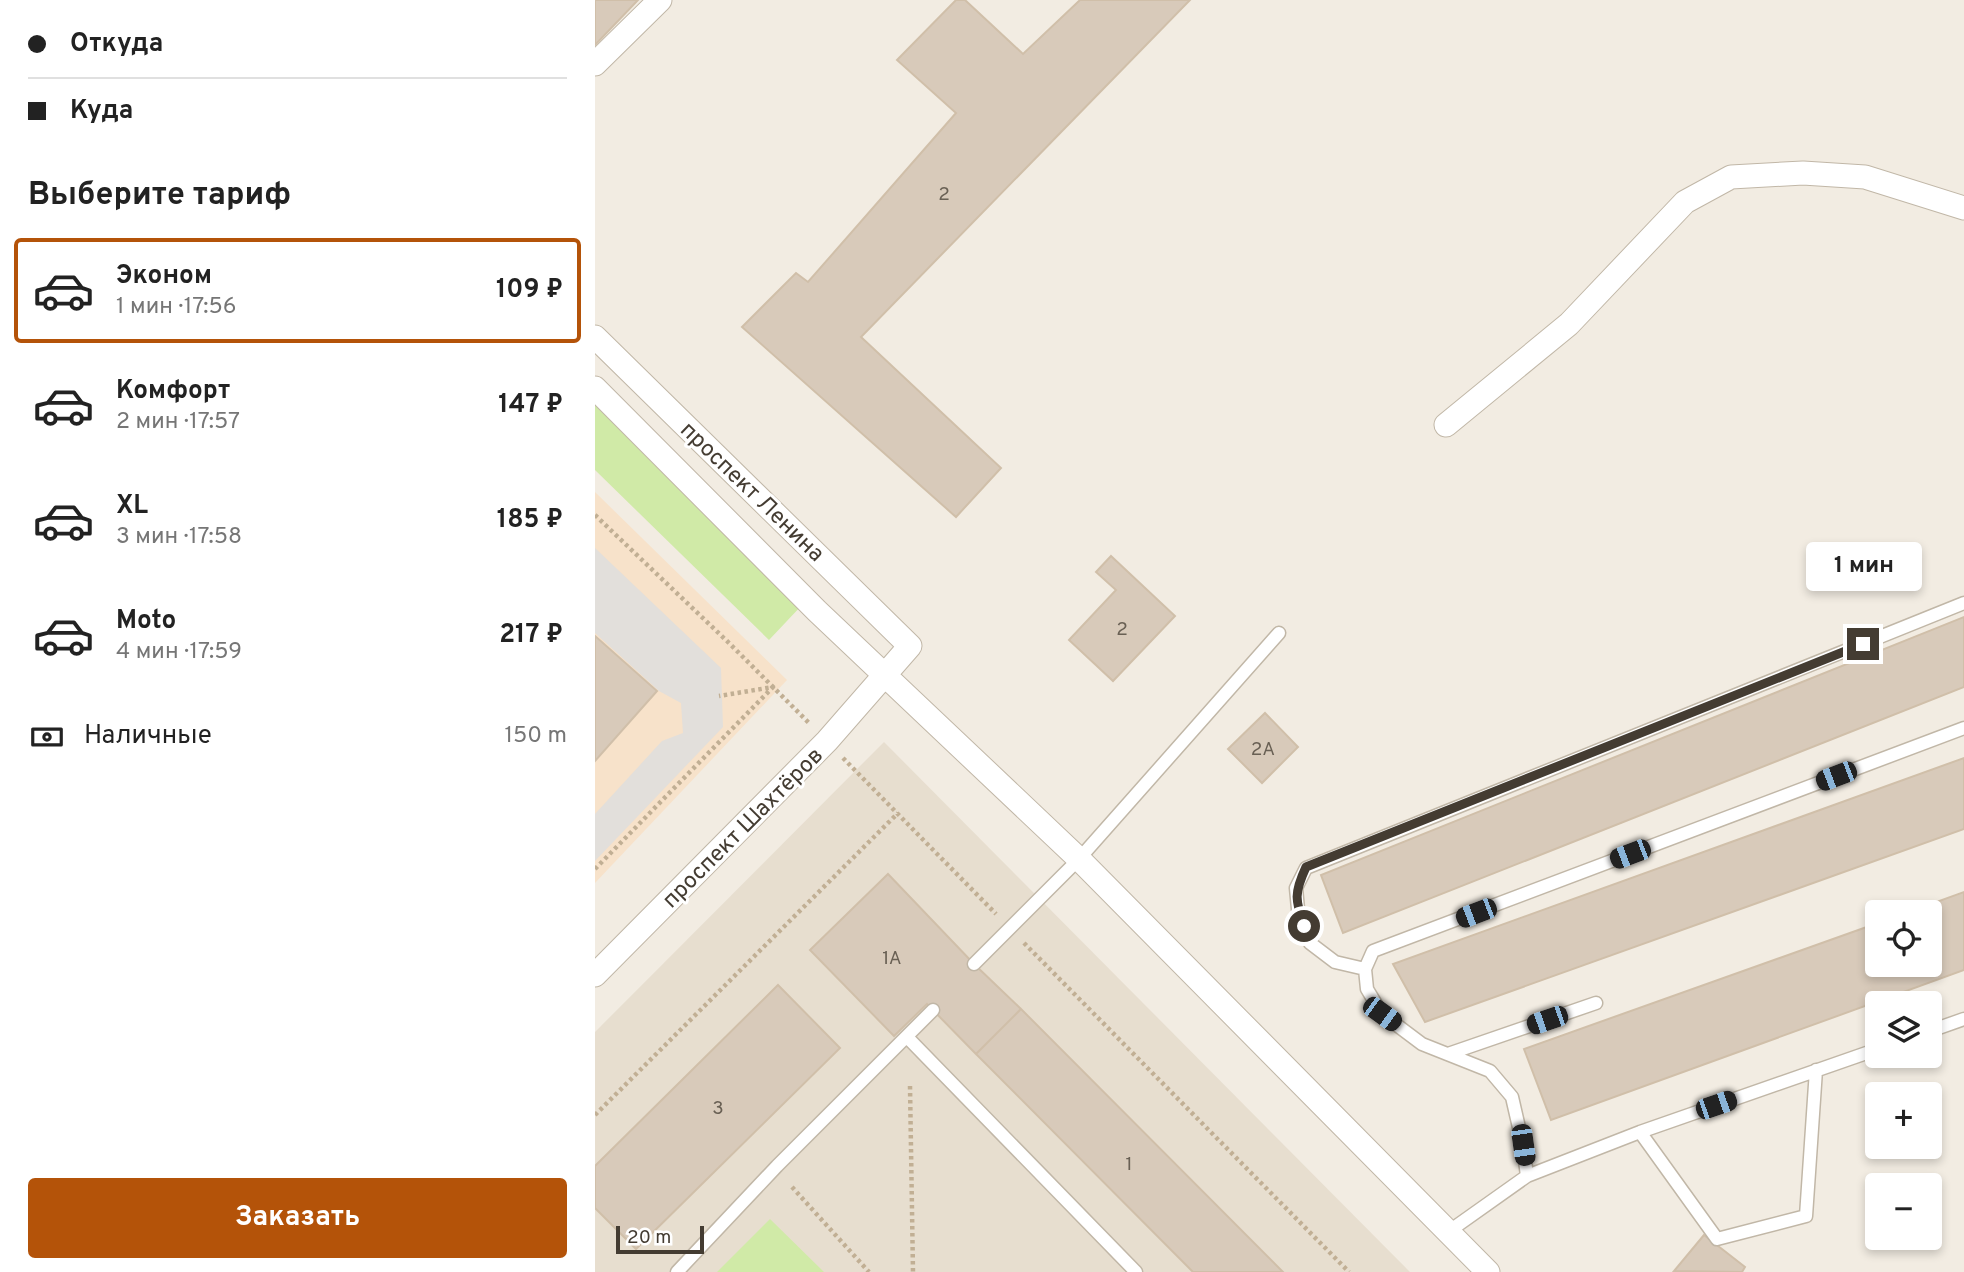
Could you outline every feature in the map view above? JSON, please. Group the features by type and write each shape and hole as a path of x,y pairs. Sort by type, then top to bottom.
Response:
{"street":[{"path":"595,64 660,0"},
{"path":"1446,425 1569,324 1685,202 1731,177 1803,173 1865,177 1964,208"},
{"name":"проспект Ленина","path":"595,337 910,646"},
{"name":"проспект Ленина","path":"595,388 807,601 1079,859 1488,1272"},
{"name":"проспект Шахтёров","path":"595,975 827,741 910,646"}],"lane":[{"path":"1365,969 1335,962 1310,943 1298,909 1296,888 1306,867 1964,603"},
{"path":"974,964 1079,859 1279,633"},
{"path":"1527,1176 1512,1097 1490,1071 1422,1044 1382,1014 1367,989 1365,969 1373,951 1964,728"},
{"path":"1448,1055 1596,1003"},
{"path":"677,1272 777,1166 933,1010"},
{"path":"1942,1027 1964,1019"},
{"path":"907,1037 1136,1272"},
{"path":"1448,1232 1527,1176 1640,1132 1865,1053"},
{"path":"1640,1132 1717,1239 1806,1216 1817,1070"}],"path":[{"path":"595,515 773,687"},
{"path":"719,696 773,687"},
{"path":"595,869 773,687"},
{"path":"595,1115 898,813 1349,1272"},
{"path":"911,1086 913,1272"},
{"path":"792,1187 869,1272"}],"shaded area":[{"path":"595,492 787,680 595,883"},
{"path":"595,548 721,668 723,727 595,861 595,814 662,741 683,733 681,703 659,691 595,633"},
{"path":"884,742 1410,1272 595,1272 595,1032"}],"green space":[{"path":"595,397 803,604 769,640 595,470"},
{"path":"770,1219 824,1272 717,1272"}],"building":[{"path":"595,0 638,0 595,45"},
{"path":"956,0 965,0 1023,54 1080,0 1190,0 861,337 1001,468 956,517 742,327 796,273 808,282 956,113 897,60"},
{"path":"1111,556 1175,616 1113,681 1069,640 1116,590 1096,572"},
{"path":"1964,617 1964,687 1343,933 1321,875"},
{"path":"595,636 657,691 595,761"},
{"path":"1265,713 1298,747 1262,783 1228,749"},
{"path":"1964,758 1964,829 1425,1022 1393,964"},
{"path":"888,874 1021,1009 976,1054 927,1004 894,1036 810,950"},
{"path":"1964,892 1964,970 1906,991 1865,991 1865,1006 1551,1120 1524,1049 1865,928 1865,977 1942,977 1942,900"},
{"path":"778,985 840,1048 636,1249 595,1208 595,1166"},
{"path":"1021,1009 1283,1272 1193,1272 976,1054"},
{"path":"1704,1235 1745,1267 1742,1272 1674,1271"}],"route":[{"path":"1304,926 1298,909 1296,888 1306,867 1863,644"}]}
